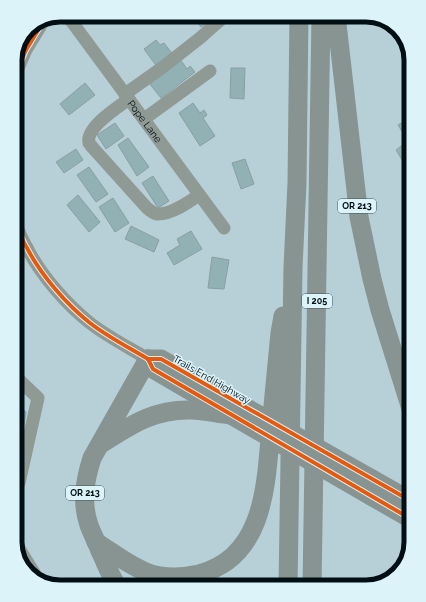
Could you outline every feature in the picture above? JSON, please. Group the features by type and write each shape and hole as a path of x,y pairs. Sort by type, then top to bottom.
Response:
{"highway":[{"name":"I 205","path":"288,580 293,268 297,183 299,22"},
{"name":"I 205","path":"312,580 321,22"},
{"name":"OR 213","path":"337,22 359,217 380,310 404,387"},
{"path":"96,542 137,568 171,578 206,572 217,567 236,552 245,542 261,510 267,472 280,333 293,268"},
{"path":"99,445 148,359"},
{"name":"Trails End Highway","path":"148,359 153,369 231,407 372,487 404,513"},
{"path":"99,445 136,422 161,413 231,407"},
{"name":"OR 213","path":"96,542 89,525 86,510 85,490 90,464 99,445"},
{"name":"Trails End Highway","path":"372,487 404,498"},
{"path":"96,542 113,580"}],"street":[{"name":"Pope Lane","path":"72,22 224,228"},
{"path":"200,195 184,206 171,211 159,214 153,213 92,148 89,140 90,135 98,124 127,96 195,43 218,22"},
{"path":"22,59 39,28"},
{"path":"144,119 210,71"},
{"path":"22,238 27,248 54,287 85,318 104,333 148,359"},
{"path":"22,251 27,248"},
{"path":"22,383 38,398 22,470"}],"building":[{"path":"197,22 208,22 201,27"},
{"path":"156,40 160,45 164,43 174,56 158,68 144,49"},
{"path":"180,59 187,69 190,66 195,72 161,98 149,83"},
{"path":"231,68 245,68 244,99 230,98"},
{"path":"85,83 95,95 69,115 60,104"},
{"path":"193,103 200,113 204,110 207,115 203,118 215,136 200,146 179,113"},
{"path":"404,121 404,135 398,125"},
{"path":"115,123 124,136 106,149 97,135"},
{"path":"128,138 149,167 137,176 118,145"},
{"path":"404,144 404,163 396,150"},
{"path":"76,149 83,160 64,173 56,162"},
{"path":"245,159 254,184 241,189 232,163"},
{"path":"89,167 108,194 96,202 77,175"},
{"path":"153,176 169,201 158,208 142,183"},
{"path":"78,195 100,222 89,232 67,205"},
{"path":"113,198 129,223 115,232 99,207"},
{"path":"131,226 159,240 154,252 125,239"},
{"path":"191,231 202,249 174,265 167,253 180,245 177,239"},
{"path":"212,257 229,260 224,289 208,288"},
{"path":"22,408 26,412 22,438"}],"cycle path":[{"path":"22,59 39,28"},
{"path":"22,238 47,279 72,307 97,328 148,359"},
{"path":"148,359 153,369 404,515"},
{"path":"148,359 161,359 404,497"}]}
